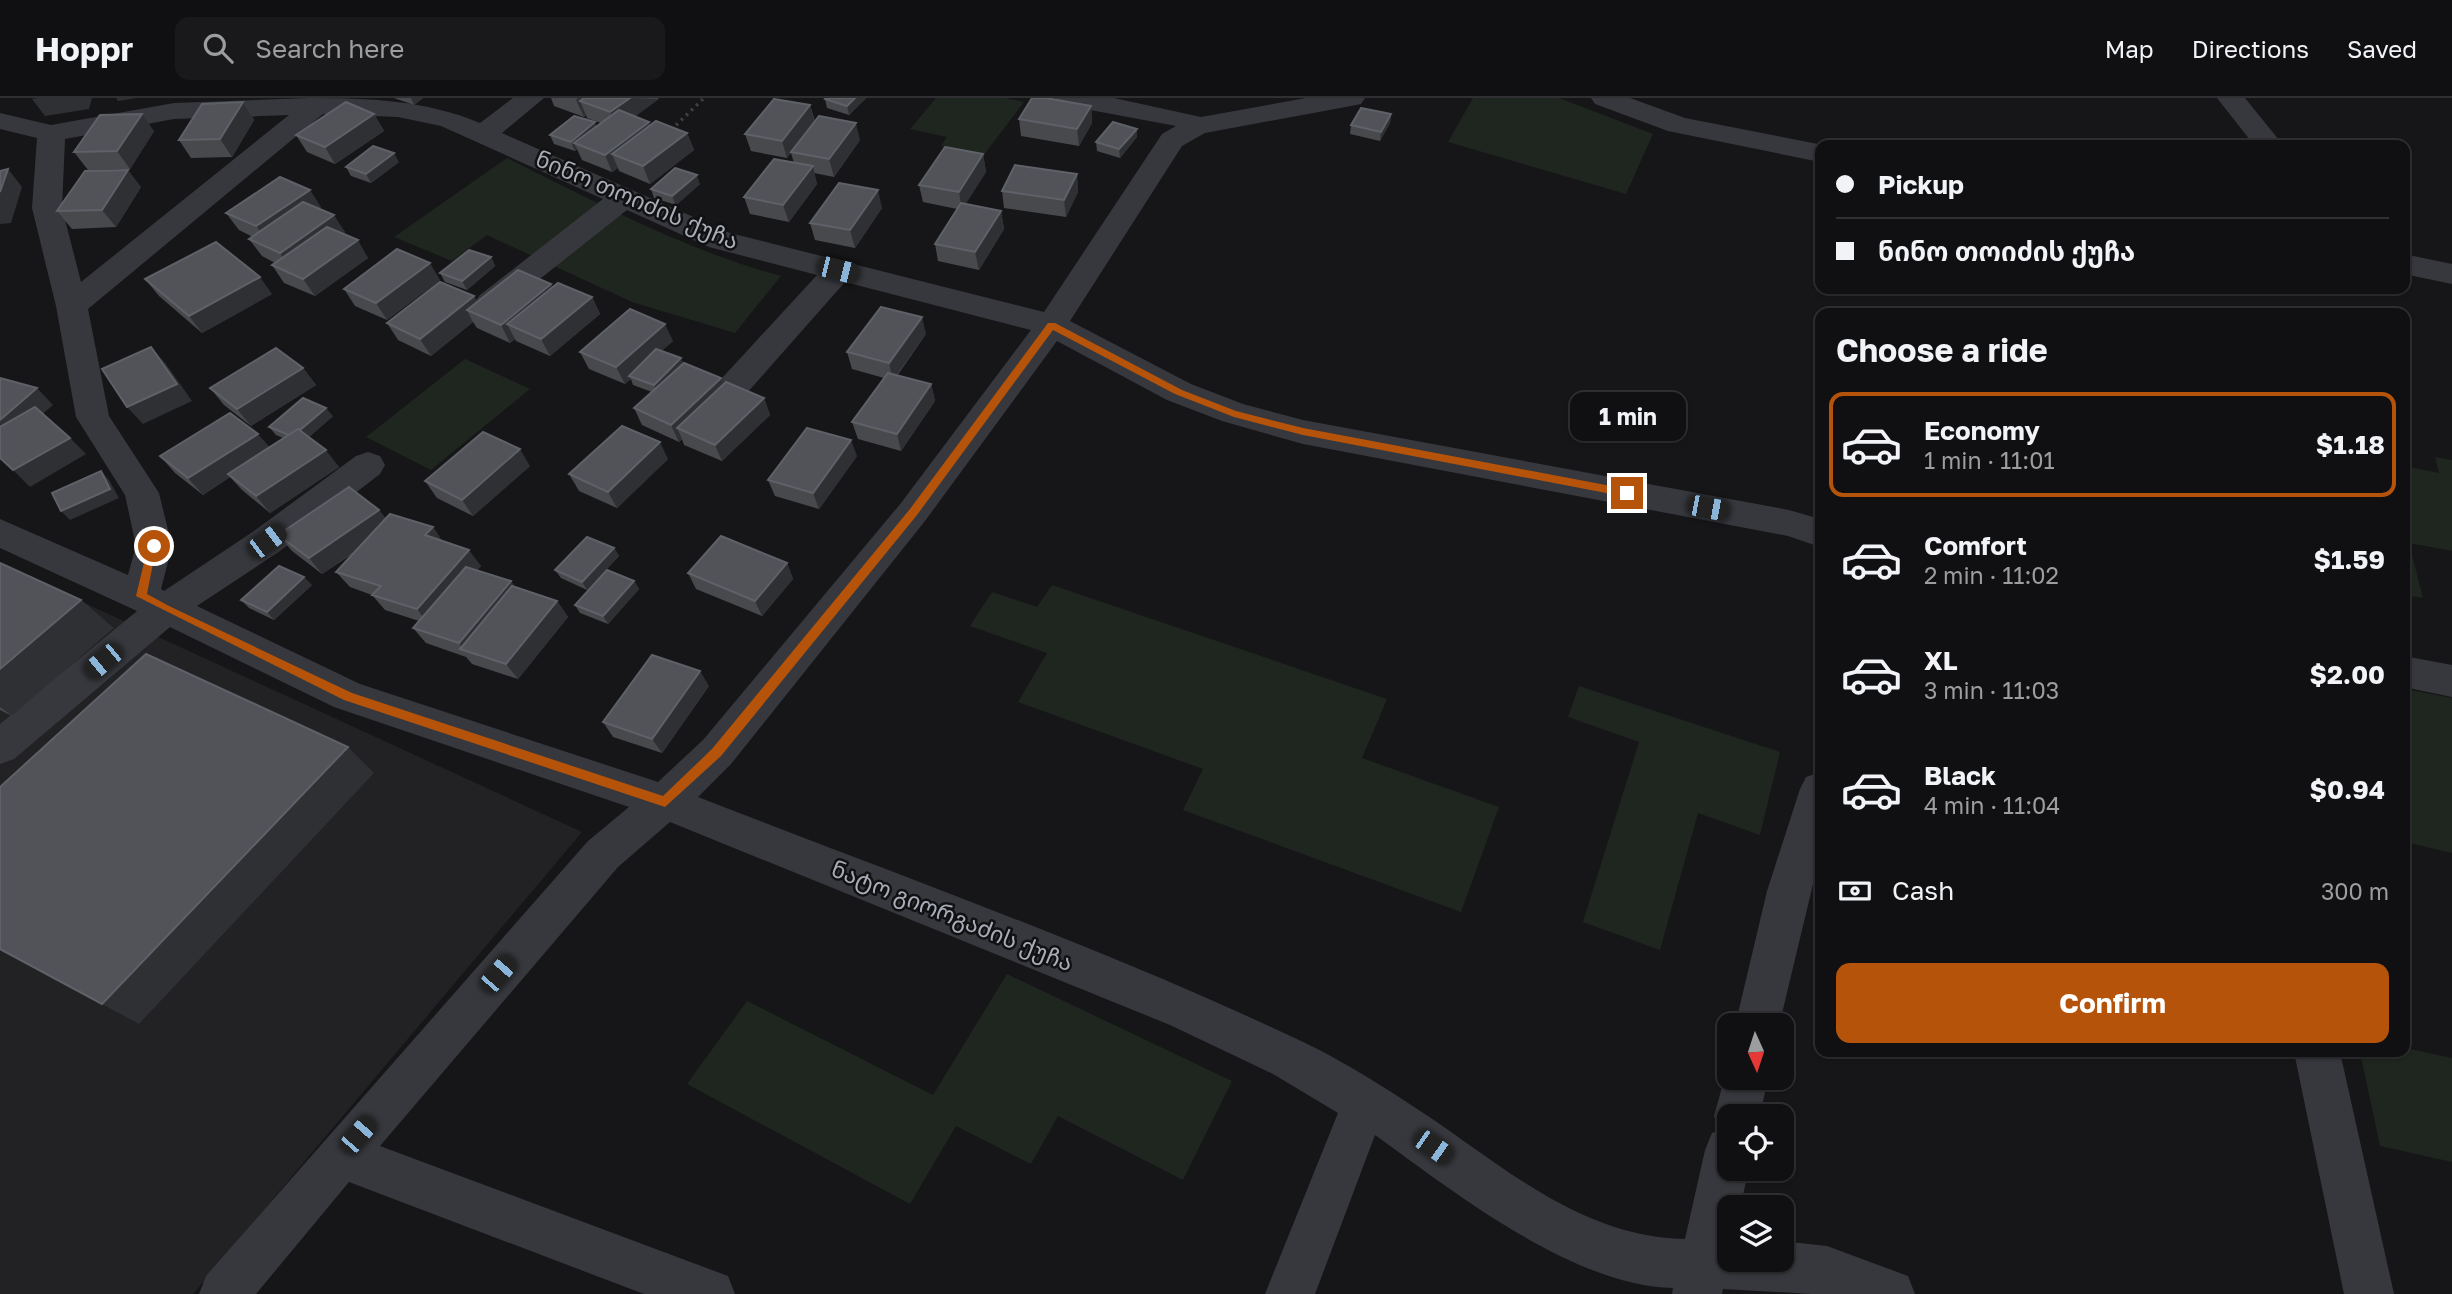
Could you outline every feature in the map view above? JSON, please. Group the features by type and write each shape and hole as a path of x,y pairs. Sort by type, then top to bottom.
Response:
{"street":[{"path":"0,103 2,98"},
{"path":"483,134 530,98"},
{"path":"1069,98 1183,119 1197,126"},
{"path":"224,1294 603,854 665,802 717,752 913,512 1052,325 1172,140 1197,126 1250,108 1351,98"},
{"path":"1605,98 1678,125 1815,152"},
{"path":"2231,98 2265,140"},
{"path":"2265,98 2275,140"},
{"path":"72,306 317,106"},
{"name":"ნინო თოიძის ქუჩა","path":"51,133 173,111 317,106 398,109 449,120 720,240 1052,325 1179,392 1245,416 1303,432 1789,523 1815,531"},
{"path":"0,121 51,133 47,208 72,306 93,417 142,493 154,546 153,603"},
{"path":"491,302 625,197"},
{"path":"2410,265 2452,274"},
{"path":"735,385 838,270"},
{"path":"0,747 153,603 267,541 368,465"},
{"name":"ნატო გიორგაძის ქუჩა","path":"0,533 348,696 665,802 1186,1010 1289,1058 1365,1102 1519,1209 1607,1250 1700,1280 1772,1265 1827,1271 1890,1294"},
{"path":"2410,672 2452,681"},
{"path":"1760,1013 1788,891 1815,805"},
{"path":"2318,1057 2369,1294"},
{"path":"1290,1294 1365,1102"},
{"path":"341,1155 710,1294"},
{"path":"1700,1280 1722,1181"}],"path":[{"path":"666,134 704,98"}],"shaded area":[{"path":"936,98 1006,98 1024,102 983,156 941,146 947,137 910,129"},
{"path":"1473,98 1559,98 1653,134 1626,194 1448,142"},
{"path":"507,158 675,239 781,276 735,333 632,302 487,235 452,261 394,237"},
{"path":"465,359 530,389 431,470 366,437"},
{"path":"2435,457 2452,460 2452,551 2410,543 2410,467 2439,473"},
{"path":"2410,547 2423,598 2410,596"},
{"path":"0,564 582,832 193,1294 0,1294"},
{"path":"1052,585 1387,699 1362,758 1499,807 1461,912 1183,810 1203,769 1018,702 1047,653 970,626 992,592 1037,607"},
{"path":"1579,686 1780,752 1760,835 1698,813 1660,950 1583,922 1639,742 1568,717"},
{"path":"2410,690 2452,698 2452,853 2410,843"},
{"path":"1007,974 1232,1081 1183,1180 1058,1116 1031,1164 956,1126 910,1204 687,1084 747,1001 933,1095"},
{"path":"2410,1049 2452,1058 2452,1162 2380,1146 2361,1057 2410,1057"}],"building":[{"path":"584,98 630,98 610,112 580,101"},
{"path":"826,98 855,98 847,106"},
{"path":"1032,98 1091,106 1077,129 1019,119"},
{"path":"774,99 810,105 782,141 745,134"},
{"path":"243,102 220,139 179,140 202,104"},
{"path":"346,102 374,114 325,147 296,135"},
{"path":"1361,108 1391,114 1381,132 1351,125"},
{"path":"619,110 649,122 605,155 574,143"},
{"path":"142,114 117,151 74,152 100,115"},
{"path":"574,116 595,122 571,142 550,135"},
{"path":"819,116 856,123 829,159 791,152"},
{"path":"656,121 687,133 643,166 612,154"},
{"path":"1113,122 1137,129 1119,149 1096,142"},
{"path":"373,146 394,153 366,174 346,167"},
{"path":"945,147 983,154 959,192 919,185"},
{"path":"774,159 813,166 783,205 744,197"},
{"path":"1015,165 1077,174 1064,200 1002,191"},
{"path":"675,168 697,175 672,196 651,189"},
{"path":"8,169 0,192 0,171"},
{"path":"128,170 102,210 57,211 85,171"},
{"path":"280,177 310,190 256,226 226,213"},
{"path":"839,183 878,190 850,230 810,223"},
{"path":"303,202 334,215 280,253 249,239"},
{"path":"961,203 1001,211 975,252 935,244"},
{"path":"327,227 358,240 303,279 272,265"},
{"path":"216,242 260,277 189,316 145,279"},
{"path":"397,249 430,263 376,303 344,289"},
{"path":"469,250 491,257 462,281 440,273"},
{"path":"518,270 551,284 501,325 467,310"},
{"path":"440,282 474,296 420,339 387,323"},
{"path":"558,283 592,297 541,339 507,324"},
{"path":"881,307 922,317 889,363 847,352"},
{"path":"630,309 665,324 616,367 580,352"},
{"path":"151,347 177,384 127,407 102,369"},
{"path":"276,348 303,368 237,409 210,388"},
{"path":"656,349 681,358 654,385 629,376"},
{"path":"684,363 721,378 671,425 634,408"},
{"path":"888,373 931,384 897,434 852,422"},
{"path":"0,378 37,388 0,420"},
{"path":"726,382 764,398 715,445 677,428"},
{"path":"303,398 326,408 300,430 289,435 269,427"},
{"path":"35,407 70,438 13,470 0,458 0,427"},
{"path":"230,413 258,434 188,478 160,456"},
{"path":"622,426 660,442 608,492 569,474"},
{"path":"807,428 851,440 813,493 768,480"},
{"path":"298,429 326,450 256,496 228,474"},
{"path":"483,432 520,449 462,500 425,481"},
{"path":"101,471 110,489 61,511 52,493"},
{"path":"349,487 379,510 309,558 278,535"},
{"path":"390,514 433,527 425,535 469,550 417,609 372,595 381,586 336,572"},
{"path":"721,536 787,563 755,601 688,573"},
{"path":"587,537 614,548 582,582 555,570"},
{"path":"0,563 81,600 0,669"},
{"path":"279,566 304,577 267,612 241,600"},
{"path":"466,567 511,581 459,643 413,628"},
{"path":"607,570 634,581 603,616 575,605"},
{"path":"512,586 557,601 506,664 460,649"},
{"path":"146,654 348,747 102,1004 0,949 0,787"},
{"path":"652,655 700,671 652,739 603,722"}],"route":[{"path":"154,546 141,596 166,609 348,696 665,802 717,752 913,512 1052,325 1179,392 1234,413 1303,432 1627,493"}]}
